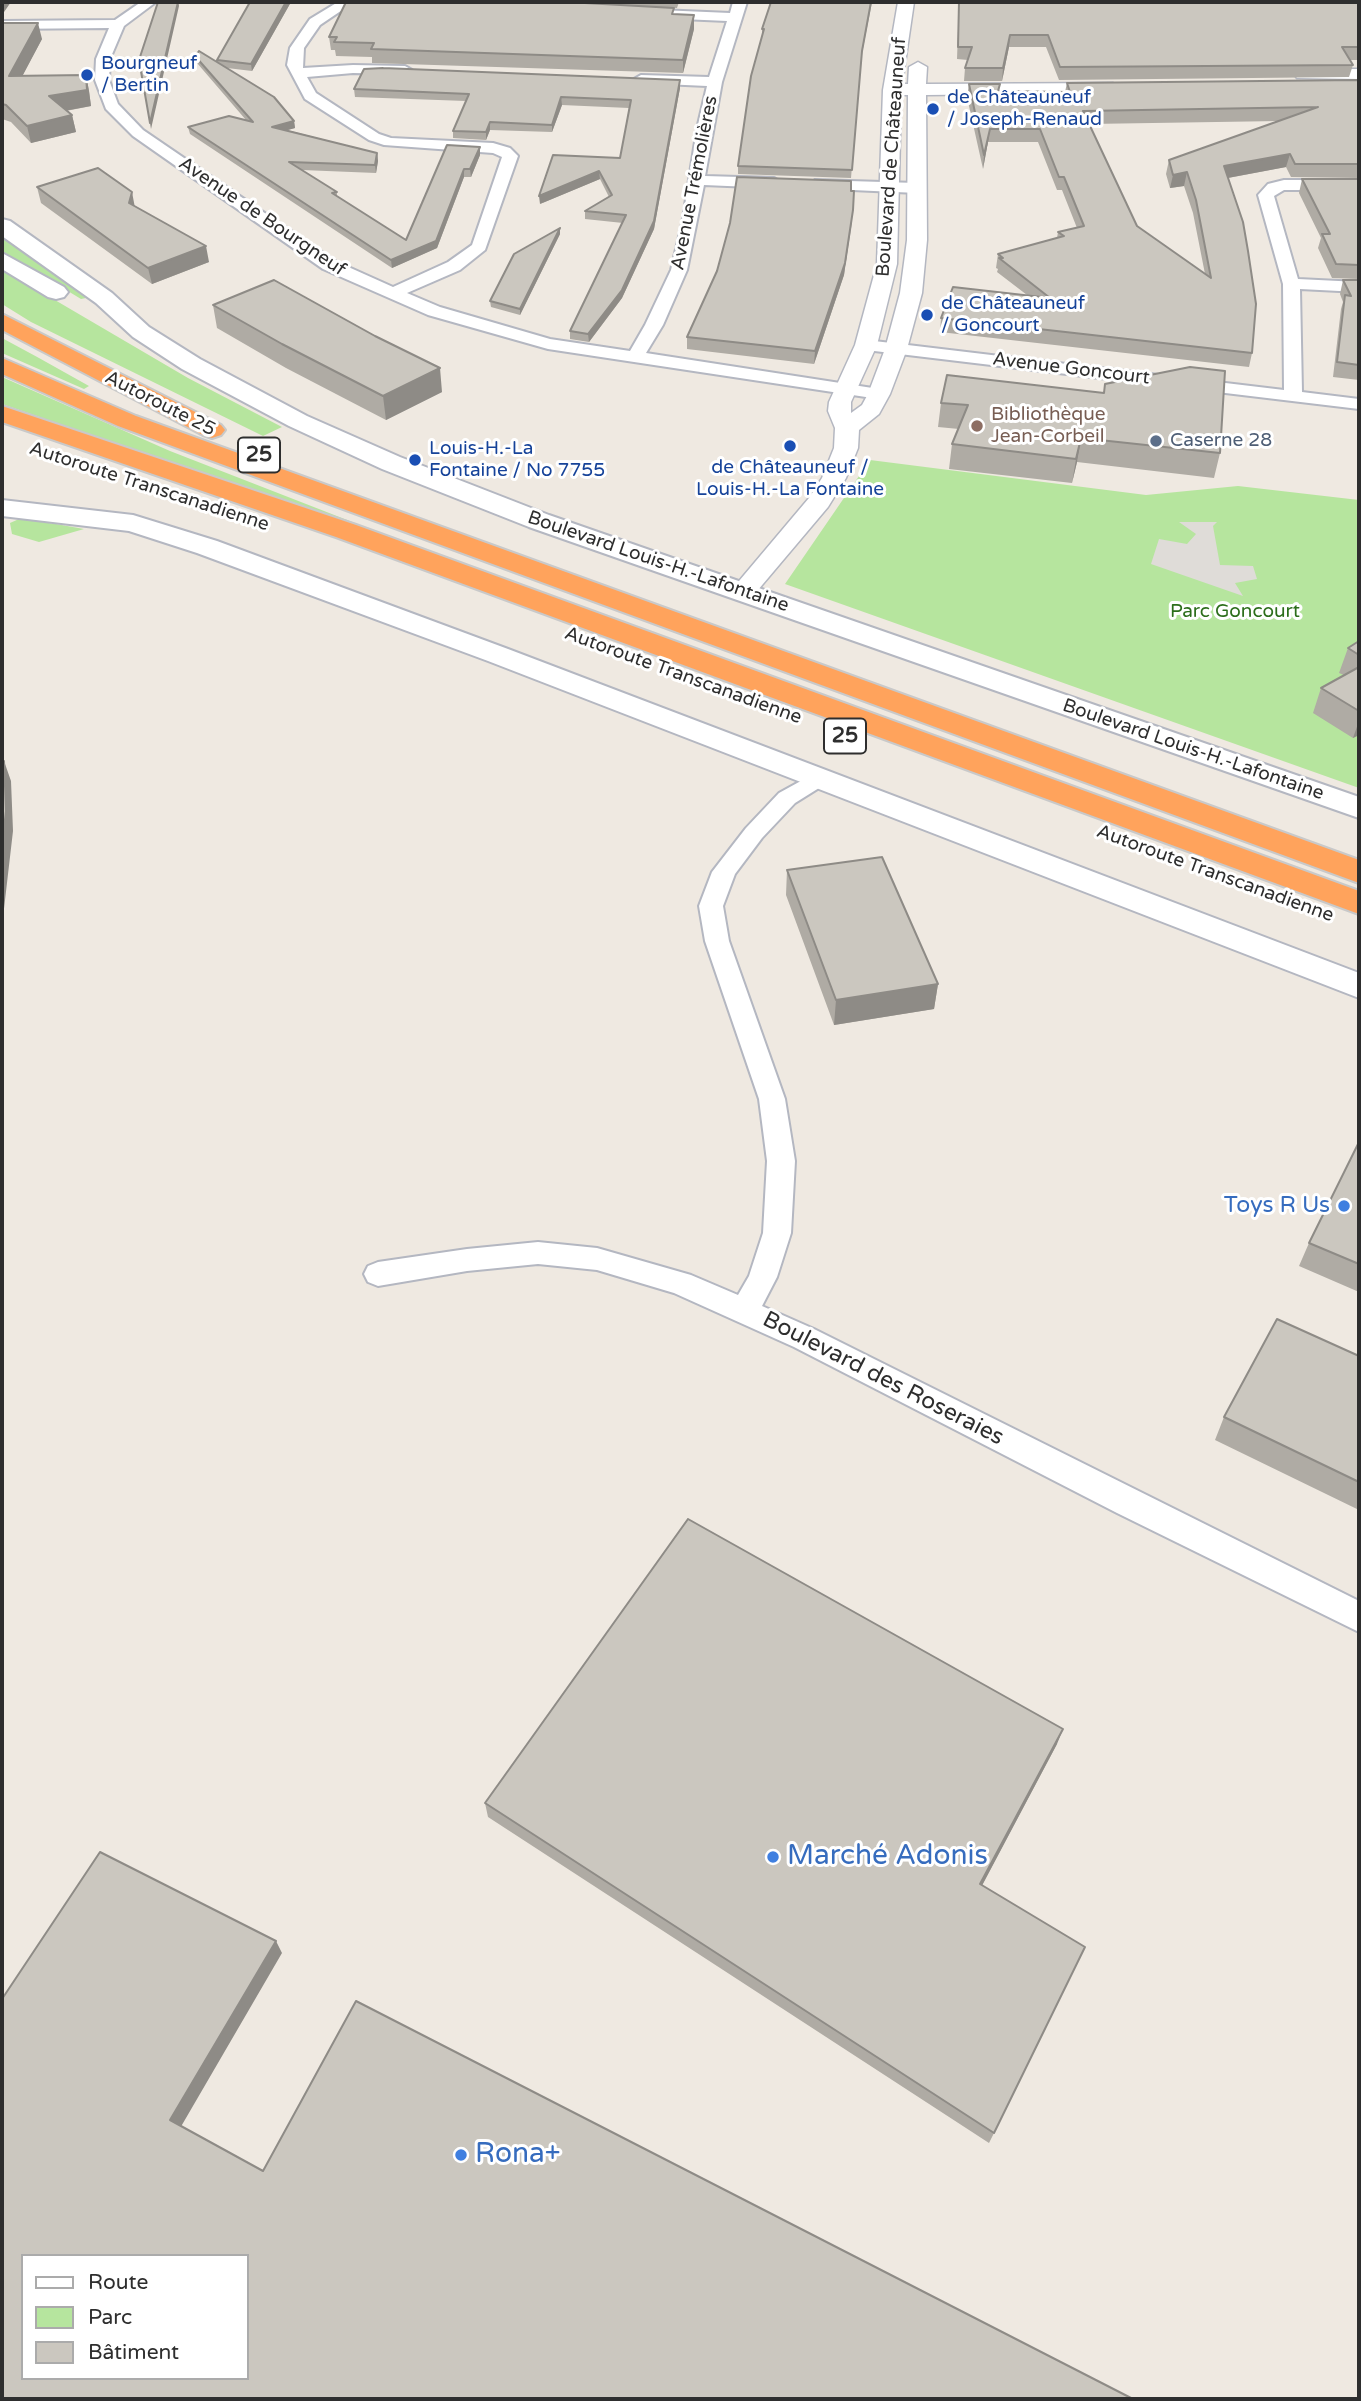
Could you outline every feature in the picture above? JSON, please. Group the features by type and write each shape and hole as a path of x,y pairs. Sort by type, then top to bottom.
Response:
{"highway":[{"name":"Autoroute 25","path":"2,321 357,505"},
{"path":"2,365 127,421 357,505"},
{"path":"2,415 346,531 1359,903"},
{"name":"Autoroute Transcanadienne","path":"22,447 131,479 330,545 1359,928"},
{"name":"25","path":"357,505 1359,872"}],"main road":[{"name":"Boulevard Louis-H.-Lafontaine","path":"2,226 104,298 141,332 231,387 323,434 494,505 1359,807"},
{"path":"2,260 79,306 141,332"},
{"path":"2,482 80,503 351,600 1359,986"},
{"path":"2,508 133,523"}],"street":[{"path":"2,25 118,24 149,2"},
{"path":"347,2 322,17 305,33 294,57 297,73 310,96 374,136 389,142 493,148 505,151 510,156 479,247 454,266 390,294"},
{"name":"Boulevard de Châteauneuf","path":"743,592 819,502 834,478 846,448 847,428 839,411 845,388 866,345 887,264 893,85 906,2"},
{"path":"616,12 737,9"},
{"name":"Avenue Trémolières","path":"635,358 654,326 679,270 715,82 737,9"},
{"name":"Avenue de Bourgneuf","path":"118,24 103,58 101,72 106,95 118,116 138,133 329,265 390,294 498,332 548,344 878,394"},
{"name":"Boulevard de Châteauneuf","path":"847,428 871,409 896,349 911,293 915,266 917,85 922,45"},
{"path":"297,73 353,69 417,70"},
{"path":"1359,74 1290,80 1359,85"},
{"path":"620,78 715,82"},
{"path":"893,85 1125,82"},
{"path":"698,180 917,187"},
{"path":"1293,396 1291,284 1266,195 1274,187 1284,185 1359,185"},
{"path":"1291,284 1359,286"},
{"name":"Avenue Goncourt","path":"866,345 1359,404"},
{"path":"745,1310 763,1277 777,1233 781,1161 772,1099 717,941 711,906 724,872 754,833 787,798 819,778"},
{"name":"Boulevard des Roseraies","path":"378,1274 508,1255 567,1255 653,1274 745,1310 1359,1617"}],"green space":[{"path":"2,236 86,298 81,299 2,251"},
{"path":"2,269 188,378 282,427 263,436 31,322 2,304"},
{"path":"2,338 89,386 84,389 2,353"},
{"path":"2,377 170,451 360,525 356,527 2,404"},
{"name":"Parc Goncourt","path":"870,460 1146,495 1238,486 1359,500 1359,788 785,584"},
{"path":"19,519 84,529 39,542 12,534 10,523"}],"shaded area":[{"path":"1179,522 1217,522 1213,526 1220,565 1253,566 1257,579 1235,583 1243,596 1151,564 1159,539 1187,544 1196,534"}],"building":[{"path":"158,2 178,2 150,123 139,60"},
{"path":"250,2 286,2 251,64 217,60"},
{"path":"346,2 567,2 674,8 672,14 694,15 683,60 371,49 374,43 334,42 337,37 329,37"},
{"path":"771,2 871,2 862,51 852,170 738,166 751,76"},
{"path":"959,2 1359,2 1359,47 1342,47 1353,65 1060,67 1048,35 1010,35 1003,68 965,68 972,47 958,47"},
{"path":"2,23 38,23 9,76 86,75 87,90 49,96 72,115 27,126 2,104"},
{"path":"199,51 274,97 294,121 272,127 377,153 375,165 289,162 406,240 447,145 480,147 470,169 464,169 436,241 391,260 188,127 229,116 253,122 195,56"},
{"path":"364,69 680,80 654,221 622,290 588,334 570,331 626,215 585,211 612,195 599,171 539,196 553,155 620,158 631,100 561,97 552,125 490,122 486,132 453,131 469,94 354,89"},
{"path":"1359,80 1359,164 1295,164 1290,154 1224,166 1243,222 1256,304 1252,353 941,318 953,287 1050,298 999,258 1003,258 998,254 1064,236 1058,232 1084,226 1064,177 1059,177 1040,129 990,129 984,155 969,84 1000,84 998,91 1070,92 1067,83","holes":["1318,107 1169,160 1173,175 1187,172 1196,200 1211,278 1137,226 1083,111"]},
{"path":"98,168 132,192 129,203 206,246 148,268 37,187"},
{"path":"737,177 851,181 851,191 854,191 853,210 845,263 815,351 687,337 717,271 730,223"},
{"path":"1302,179 1359,179 1359,265 1336,264 1322,234 1330,234"},
{"path":"560,228 520,309 490,301 514,254"},
{"path":"274,280 375,336 440,368 383,396 213,305"},
{"path":"1343,280 1359,280 1359,365 1337,362 1345,295 1351,296"},
{"path":"1190,367 1225,371 1220,453 1081,438 1076,459 952,444 968,405 941,403 947,375 1104,393 1105,384"},
{"path":"1359,641 1359,655 1348,648"},
{"path":"1359,667 1359,711 1321,688"},
{"path":"4,761 6,811 2,845 2,762"},
{"path":"882,857 938,984 836,1000 787,870"},
{"name":"Toys R Us","path":"1359,1142 1359,1264 1309,1243"},
{"path":"1277,1319 1359,1356 1359,1482 1224,1417"},
{"name":"Marché Adonis","path":"688,1519 1063,1729 980,1884 1085,1947 994,2133 485,1803"},
{"name":"Rona+","path":"100,1852 276,1941 170,2120 263,2171 356,2001 1133,2399 2,2399 2,1999"}],"place":[{"name":"Bourgneuf / Bertin","path":"87,75"},
{"name":"de Châteauneuf / Joseph-Renaud","path":"933,109"},
{"name":"de Châteauneuf / Goncourt","path":"927,315"},
{"name":"Bibliothèque Jean-Corbeil","path":"977,426"},
{"name":"Caserne 28","path":"1156,441"},
{"name":"de Châteauneuf / Louis-H.-La Fontaine","path":"790,446"},
{"name":"Louis-H.-La Fontaine / No 7755","path":"415,460"},
{"name":"Toys R Us","path":"1344,1206"},
{"name":"Marché Adonis","path":"773,1857"},
{"name":"Rona+","path":"461,2155"}]}
